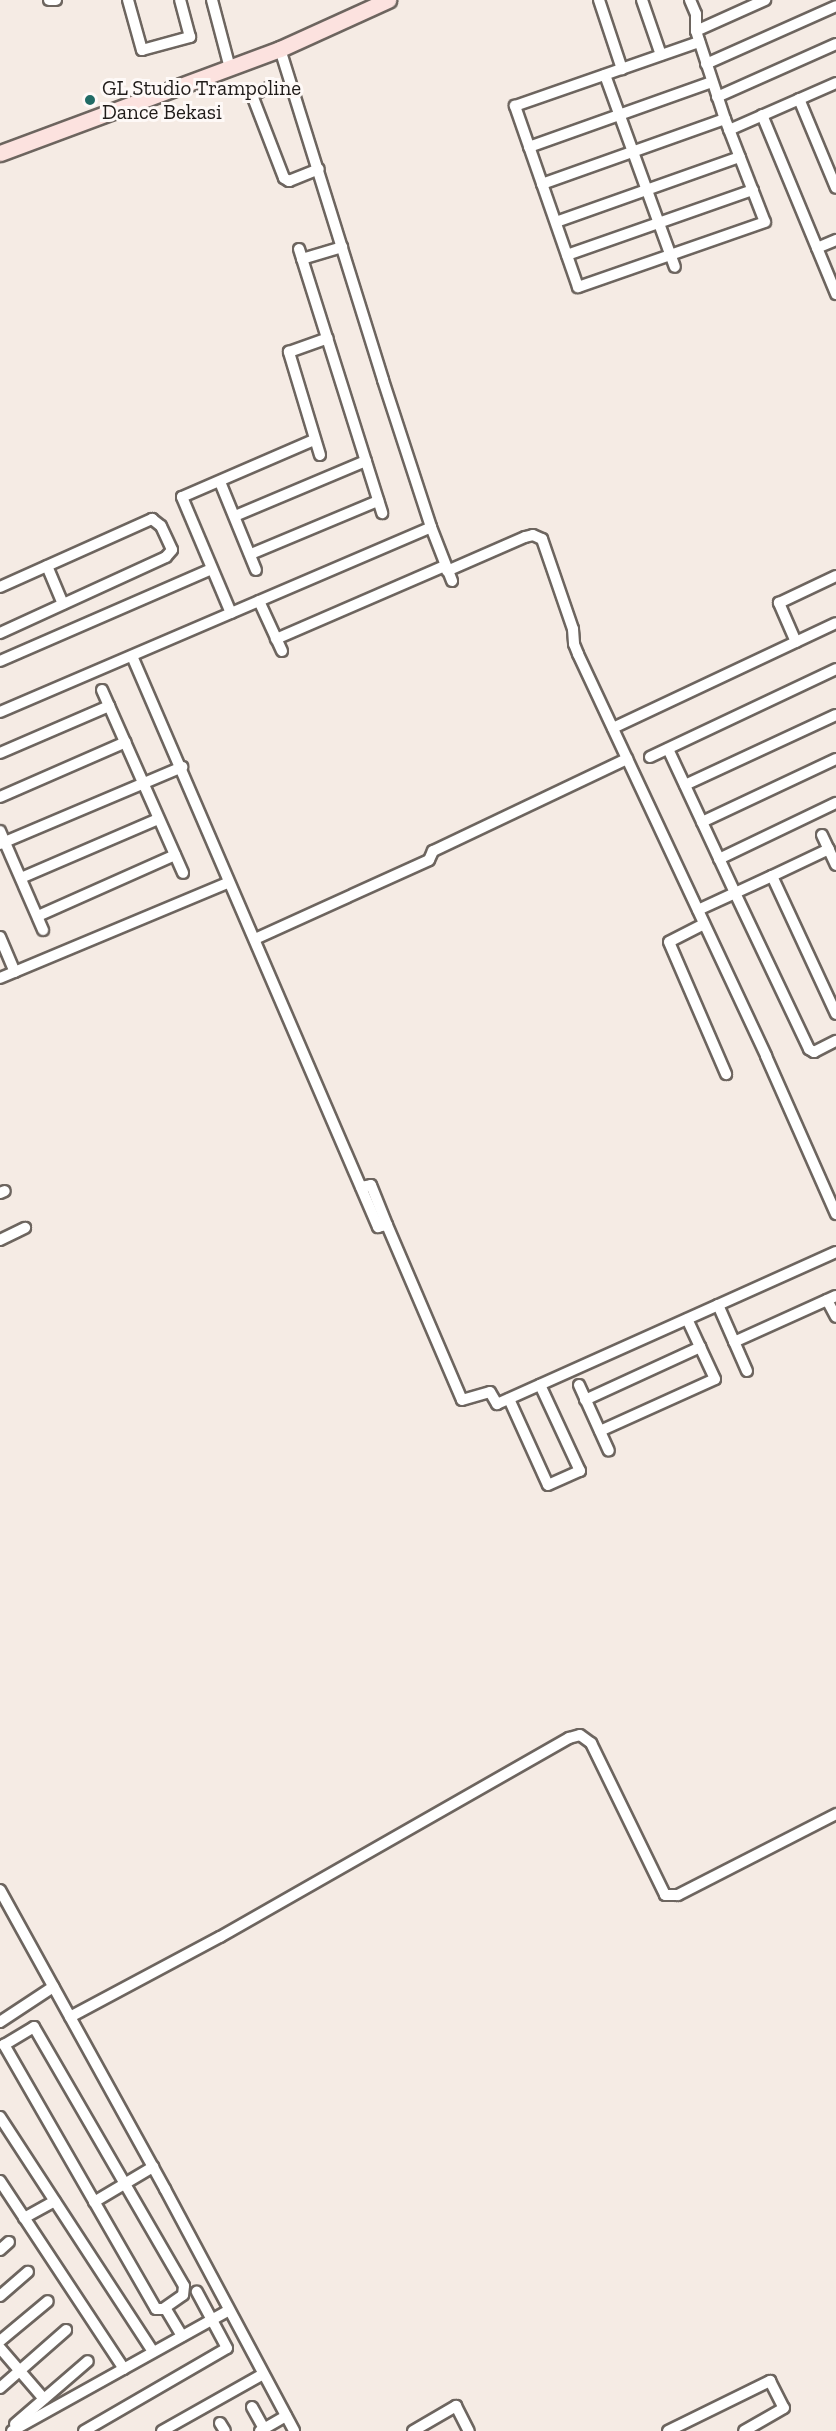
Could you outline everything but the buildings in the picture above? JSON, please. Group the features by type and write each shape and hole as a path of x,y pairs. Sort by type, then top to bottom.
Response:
{"street":[{"path":"49,0 56,0"},
{"path":"128,0 142,50 190,37 180,0"},
{"path":"212,0 230,68"},
{"path":"0,153 282,48 387,0"},
{"path":"599,0 622,69"},
{"path":"642,0 661,56"},
{"path":"690,0 696,14 696,31 699,42 717,97 765,222 578,287 515,106 699,42"},
{"path":"696,31 765,0"},
{"path":"706,64 836,6"},
{"path":"717,97 836,44"},
{"path":"282,48 283,64 287,66 342,247 431,527 448,573"},
{"path":"604,75 675,267"},
{"path":"529,147 712,82"},
{"path":"542,184 633,152 762,115 836,83"},
{"path":"268,88 252,95 284,178 289,181 319,169"},
{"path":"799,99 836,188"},
{"path":"762,115 836,294"},
{"path":"556,222 740,158"},
{"path":"567,255 753,190"},
{"path":"817,248 836,240"},
{"path":"342,247 301,254 382,513"},
{"path":"320,454 289,352 328,338"},
{"path":"231,613 180,492 220,482 314,440"},
{"path":"235,516 366,461"},
{"path":"220,482 256,570"},
{"path":"251,554 378,501"},
{"path":"0,587 152,519 157,520 172,550 166,557 0,633"},
{"path":"0,711 431,527"},
{"path":"276,639 448,573 525,537 533,535 542,539 573,629 574,644 836,1214"},
{"path":"47,566 63,604"},
{"path":"0,661 213,569"},
{"path":"796,642 779,603 836,576"},
{"path":"259,602 282,651"},
{"path":"613,728 796,642 835,627"},
{"path":"132,656 182,767 229,882 378,1227 387,1225 462,1400 490,1392 497,1404 836,1252"},
{"path":"650,757 836,669"},
{"path":"102,690 183,873"},
{"path":"0,753 109,706"},
{"path":"685,785 836,715"},
{"path":"0,797 126,742"},
{"path":"668,749 809,1049 814,1052 836,1041"},
{"path":"255,939 429,860 433,851 627,759"},
{"path":"702,822 836,759"},
{"path":"2,843 182,767"},
{"path":"719,859 836,803"},
{"path":"21,878 158,819"},
{"path":"0,831 2,843 21,878 43,930"},
{"path":"822,835 836,866"},
{"path":"698,910 829,849"},
{"path":"38,916 175,855"},
{"path":"772,876 836,1014"},
{"path":"0,978 229,882"},
{"path":"704,924 669,942 726,1074"},
{"path":"0,937 15,972"},
{"path":"0,1240 25,1228"},
{"path":"734,1342 832,1298 836,1317"},
{"path":"718,1305 747,1371"},
{"path":"600,1431 715,1379 687,1318"},
{"path":"585,1400 700,1347"},
{"path":"509,1399 548,1485 580,1471 540,1385"},
{"path":"579,1385 609,1451"},
{"path":"70,2017 220,1937 569,1738 580,1735 591,1743 665,1894 678,1895 836,1814"},
{"path":"0,1890 153,2167 294,2431"},
{"path":"0,2022 53,1987"},
{"path":"33,2026 124,2183 184,2286 183,2295 163,2309 156,2309 4,2045 33,2026"},
{"path":"0,2117 153,2352"},
{"path":"94,2202 153,2167"},
{"path":"0,2181 124,2369"},
{"path":"24,2217 55,2201"},
{"path":"0,2250 9,2242"},
{"path":"0,2296 28,2272"},
{"path":"84,2431 227,2348 197,2292"},
{"path":"0,2342 48,2301"},
{"path":"168,2311 182,2336"},
{"path":"12,2431 228,2311"},
{"path":"0,2388 66,2330"},
{"path":"0,2348 44,2399"},
{"path":"6,2431 88,2361"},
{"path":"162,2431 263,2374"},
{"path":"668,2431 770,2381 784,2408 744,2431"},
{"path":"63,2382 71,2398"},
{"path":"413,2431 456,2406 469,2431"},
{"path":"252,2407 262,2430 286,2416"}],"place":[{"name":"GL Studio Trampoline Dance Bekasi","path":"90,100"}]}
